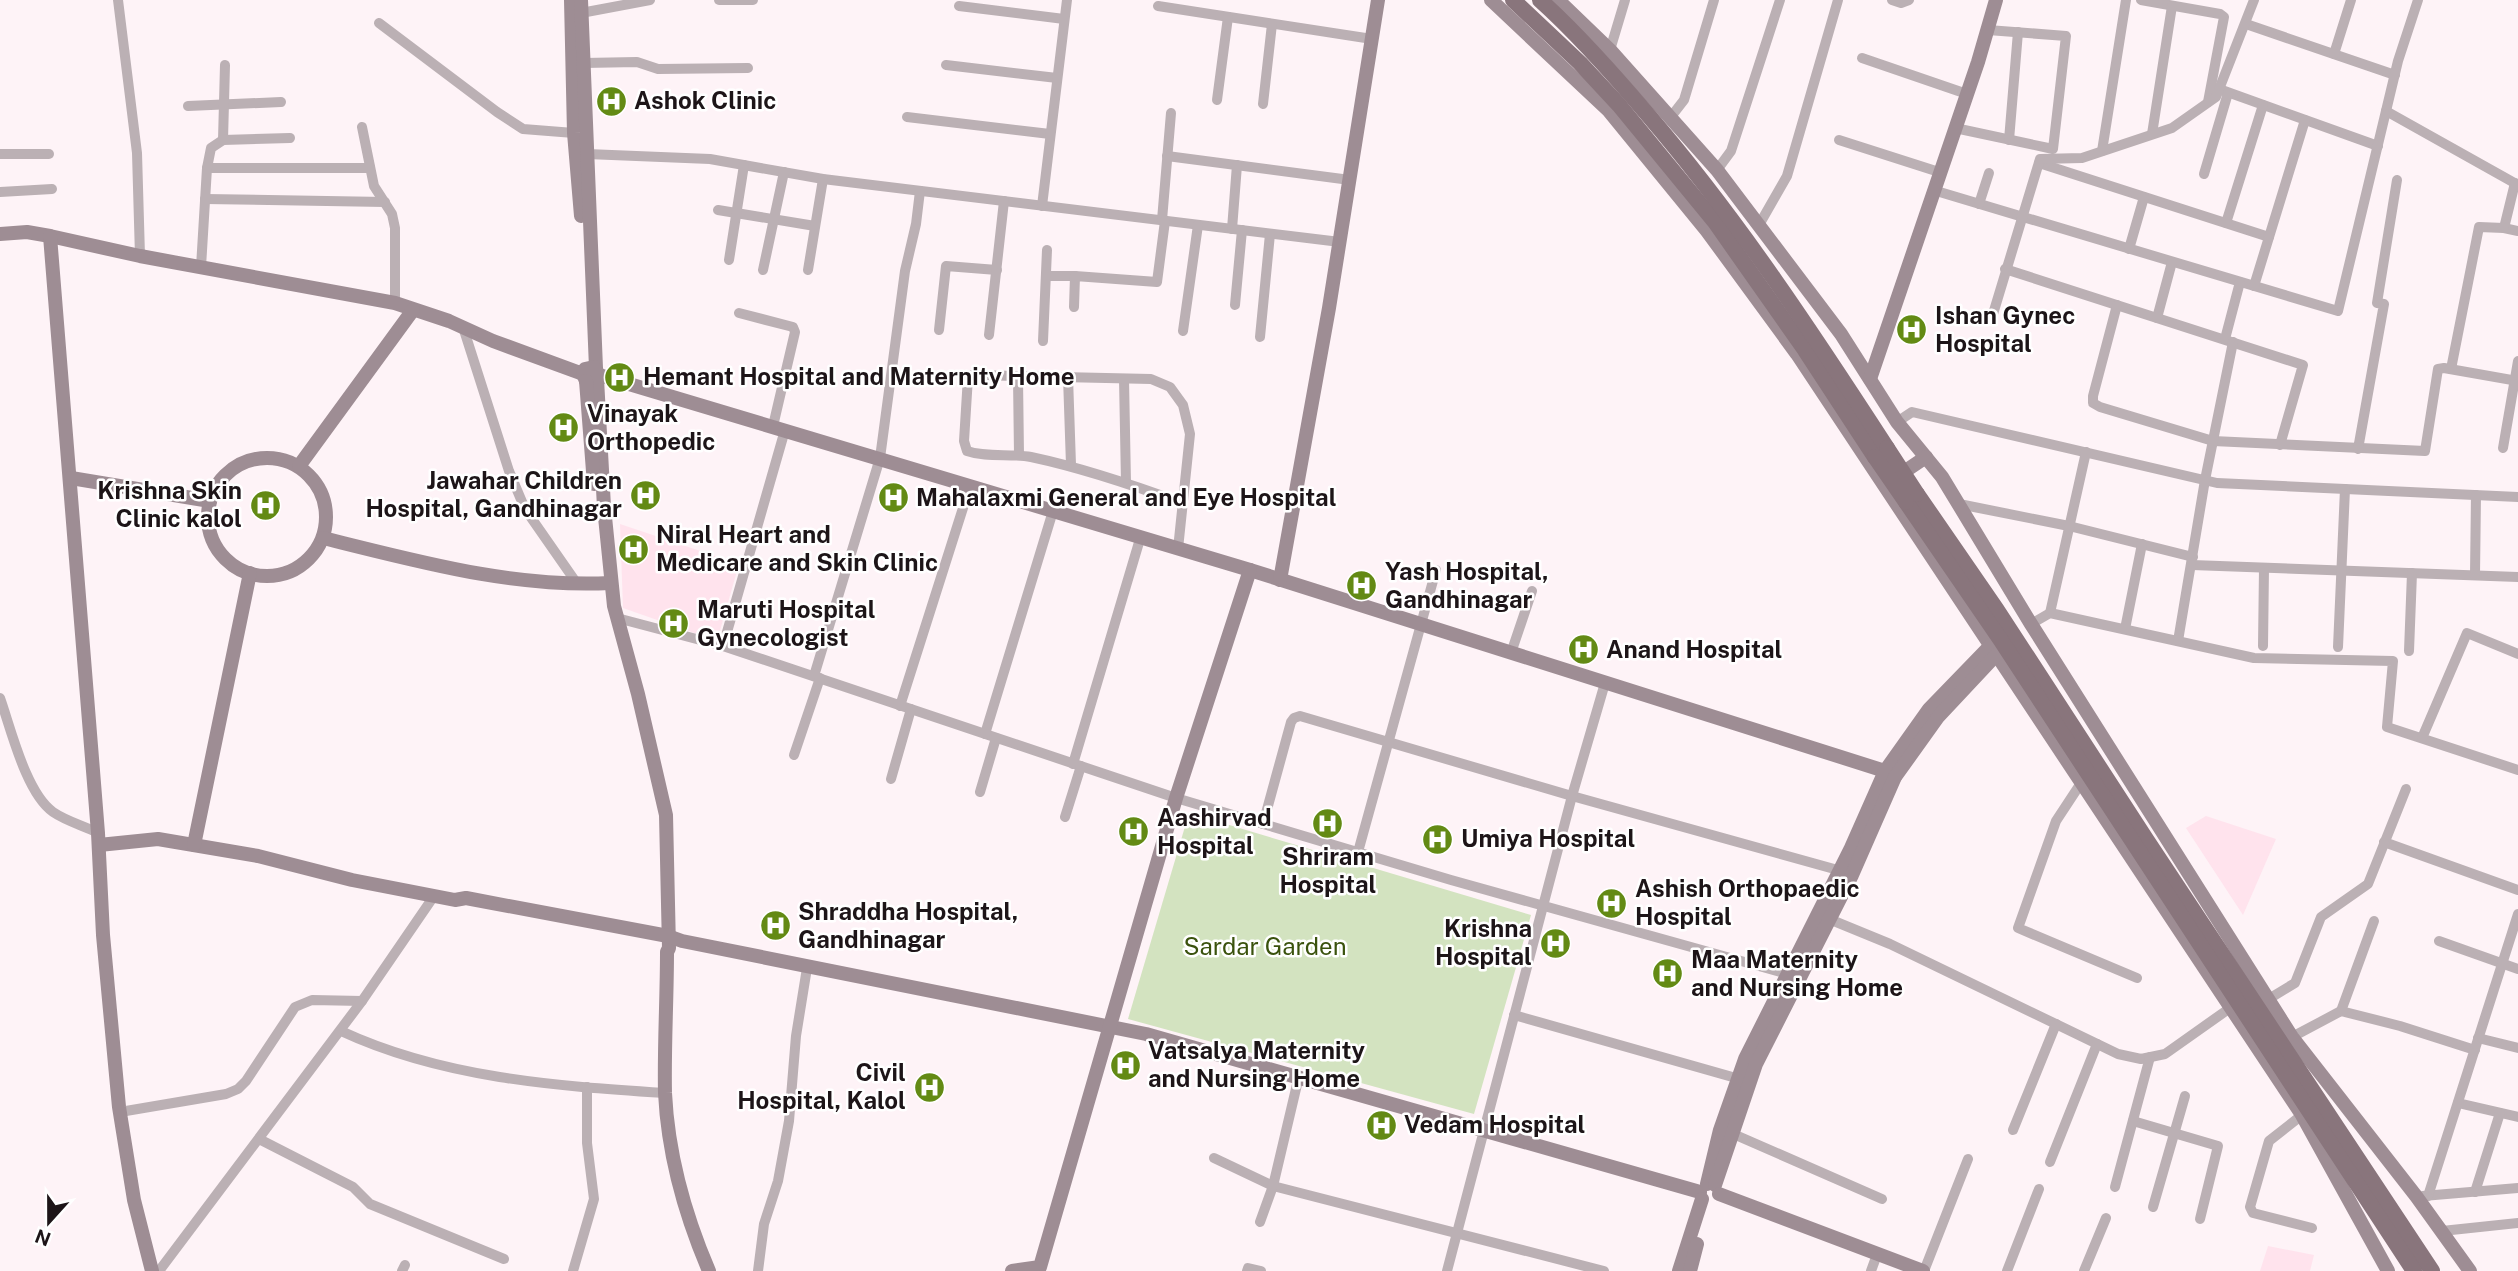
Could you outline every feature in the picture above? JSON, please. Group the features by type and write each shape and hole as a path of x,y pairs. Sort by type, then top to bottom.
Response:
{"main road":[{"path":"1513,0 1580,63 1619,105 1715,222 1881,453 2414,1271"},
{"path":"1540,0 1619,80 1724,207 1818,341 1881,453"},
{"path":"1912,498 1997,610 2432,1271"}],"street":[{"path":"118,0 137,153 140,256"},
{"path":"570,0 574,133 606,584 605,608 653,790 668,942"},
{"path":"591,374 581,7 650,0"},
{"path":"719,0 753,0"},
{"path":"1042,206 1067,0"},
{"path":"1280,580 1340,242 1378,0"},
{"path":"1492,0 1609,111 1707,231 1797,354 2302,1115 2388,1271"},
{"path":"1558,0 1610,50 1717,170 1841,334 1897,422 1942,477 2267,1000 2292,1037 2422,1196 2470,1271"},
{"path":"1610,50 1625,0"},
{"path":"1670,118 1684,100 1714,0"},
{"path":"1717,170 1731,151 1780,0"},
{"path":"1759,225 1787,176 1838,0"},
{"path":"1892,0 1906,3 1909,0"},
{"path":"1870,379 1996,0"},
{"path":"2102,151 2126,0"},
{"path":"2141,0 2224,17 2208,102"},
{"path":"2204,174 2223,91 2254,0"},
{"path":"2334,54 2351,0"},
{"path":"1933,190 2338,311 2395,75 2418,0"},
{"path":"959,6 1064,19"},
{"path":"1158,6 1372,39"},
{"path":"2152,134 2172,6"},
{"path":"1217,100 1228,17"},
{"path":"379,23 497,113 523,129 574,133"},
{"path":"1263,104 1272,24"},
{"path":"2246,24 2395,75"},
{"path":"1955,128 2053,149 2066,36 1987,30"},
{"path":"2009,140 2018,32"},
{"path":"1862,58 1967,93"},
{"path":"584,63 637,62 658,69 748,68"},
{"path":"223,140 225,65"},
{"path":"946,65 1057,78"},
{"path":"1993,314 2040,159 2082,158 2172,128 2223,91"},
{"path":"2223,91 2378,146"},
{"path":"188,106 281,102"},
{"path":"2226,223 2263,105"},
{"path":"2386,111 2517,184 2504,228"},
{"path":"1046,276 1157,282 1171,113"},
{"path":"907,117 1050,134"},
{"path":"2254,286 2305,120"},
{"path":"362,127 374,186 393,214 395,303"},
{"path":"201,267 207,168 211,148 223,140 290,138"},
{"path":"1839,139 1939,173"},
{"path":"0,154 49,154"},
{"path":"587,154 710,159 823,179 1340,242"},
{"path":"1167,156 1350,180"},
{"path":"2039,163 2269,237"},
{"path":"729,260 744,165"},
{"path":"1235,305 1237,165"},
{"path":"207,168 370,168"},
{"path":"763,270 784,172"},
{"path":"1979,204 1989,173"},
{"path":"808,270 823,179"},
{"path":"2358,449 2384,304 2377,303 2397,180"},
{"path":"0,192 52,190"},
{"path":"794,755 880,458 905,271 916,224 920,191"},
{"path":"2129,249 2144,197"},
{"path":"205,199 384,202"},
{"path":"989,335 1004,201"},
{"path":"718,210 815,226"},
{"path":"1183,331 1198,225"},
{"path":"2451,369 2479,227 2518,231"},
{"path":"0,234 27,232 50,236 140,256 395,303 591,374 1250,570 1890,774"},
{"path":"1260,338 1270,234"},
{"path":"50,236 99,839 103,935 120,1112 134,1200 152,1271"},
{"path":"1043,341 1046,250"},
{"path":"2157,318 2172,262"},
{"path":"939,330 946,266 997,270"},
{"path":"2006,269 2303,365 2280,445"},
{"path":"1074,307 1075,276"},
{"path":"2178,641 2239,282"},
{"path":"2118,305 2093,402 2100,407 2213,441 2425,451 2438,369 2516,381"},
{"path":"299,466 413,310"},
{"path":"723,646 779,428 794,332 793,327 783,323 739,313"},
{"path":"463,327 509,471 525,509 578,585"},
{"path":"2503,448 2518,361"},
{"path":"1178,549 1190,434 1183,405 1170,387 1151,379 968,377 964,441 967,451 978,455 1019,455 1071,466 1182,503"},
{"path":"1068,377 1071,466"},
{"path":"1018,378 1019,455"},
{"path":"1124,379 1126,483"},
{"path":"1897,422 1912,412 2217,483 2518,497"},
{"path":"2050,613 2087,453"},
{"path":"260,457 280,459 299,466 314,480 324,498 327,518 323,538 317,550 296,569 274,575 250,573 232,564 218,550 209,531 210,501 224,475 241,463 260,457"},
{"path":"1885,486 1926,457"},
{"path":"71,478 210,501"},
{"path":"901,706 970,485"},
{"path":"2338,647 2345,489"},
{"path":"2475,575 2476,495"},
{"path":"1958,504 2069,526 2142,544 2192,561 2264,568 2518,577"},
{"path":"980,792 991,736 1053,511"},
{"path":"323,538 489,577 578,585 606,584"},
{"path":"1065,817 1140,539"},
{"path":"2125,629 2142,544"},
{"path":"2263,646 2264,568"},
{"path":"1040,1267 1176,798 1250,570"},
{"path":"1358,852 1436,570"},
{"path":"194,845 250,573"},
{"path":"2409,651 2412,573"},
{"path":"606,584 662,788 666,815 668,942 665,1093 670,1137 682,1194 694,1236 709,1271"},
{"path":"1511,653 1532,591"},
{"path":"2031,624 2050,613 2254,658 2393,661 2387,727 2518,770"},
{"path":"617,618 723,646 1176,798 1795,976"},
{"path":"2421,738 2468,634 2518,654"},
{"path":"1690,1271 1710,1193 1720,1130 1846,873 1890,774 1994,650"},
{"path":"1447,1271 1572,796 1605,682"},
{"path":"0,698 30,782 40,800 53,812 99,839 158,839 258,856 352,880 454,900 466,898 668,942 1146,1034 1710,1193 1924,1271 1968,1159"},
{"path":"891,779 911,709"},
{"path":"1263,824 1291,722 1300,716 1846,873"},
{"path":"2081,783 2056,821 2018,928 2137,978"},
{"path":"2267,1000 2295,983 2321,917 2368,884 2406,789"},
{"path":"2384,842 2518,890"},
{"path":"1795,976 1829,919 1846,873"},
{"path":"159,1271 341,1031 434,896"},
{"path":"2422,1196 2458,1103 2518,914"},
{"path":"1829,919 1902,949 2118,1054 2141,1059 2165,1054 2230,1008"},
{"path":"2292,1037 2340,1011 2374,921"},
{"path":"2439,941 2518,969"},
{"path":"758,1271 764,1224 775,1194 789,1121 796,1036 807,968"},
{"path":"120,1112 226,1094 238,1089 295,1007 302,1002 362,1001"},
{"path":"2340,1011 2400,1026 2474,1050"},
{"path":"1514,1015 1743,1080"},
{"path":"2013,1130 2056,1024"},
{"path":"341,1031 368,1044 448,1067 531,1083 665,1093"},
{"path":"2478,1038 2518,1048"},
{"path":"2050,1162 2097,1044"},
{"path":"2115,1187 2150,1057"},
{"path":"1260,1222 1273,1186 1299,1076"},
{"path":"1679,1271 1731,1133 1743,1080"},
{"path":"572,1271 594,1199 587,1143 587,1087"},
{"path":"2153,1207 2185,1096"},
{"path":"2458,1103 2518,1117"},
{"path":"2474,1192 2500,1113"},
{"path":"2302,1115 2269,1141 2250,1207 2253,1213 2312,1228"},
{"path":"2133,1121 2218,1146 2200,1219"},
{"path":"1731,1133 1882,1199"},
{"path":"259,1139 353,1187 370,1204 505,1259"},
{"path":"1214,1158 1273,1186 1604,1271"},
{"path":"2422,1196 2518,1188"},
{"path":"2007,1271 2039,1189"},
{"path":"1710,1193 1873,1265 1903,1271"},
{"path":"2084,1271 2106,1218"},
{"path":"2442,1231 2518,1223"},
{"path":"1012,1271 1040,1267 1055,1271"},
{"path":"1247,1271 1248,1268 1261,1271"}],"shaded area":[{"path":"620,524 739,564 717,641 623,608"},
{"path":"2206,816 2276,839 2243,915 2186,828"},
{"path":"2268,1246 2314,1255 2310,1271 2260,1271"}],"green space":[{"name":"Sardar Garden","path":"1189,813 1531,915 1474,1114 1128,1019"}],"place":[{"name":"Ashok Clinic","path":"611,101"},
{"name":"Ishan Gynec Hospital","path":"1912,330"},
{"name":"Hemant Hospital and Maternity Home","path":"620,377"},
{"name":"Vinayak Orthopedic","path":"564,428"},
{"name":"Jawahar Children Hospital, Gandhinagar","path":"645,495"},
{"name":"Mahalaxmi General and Eye Hospital","path":"893,498"},
{"name":"Krishna Skin Clinic kalol","path":"265,505"},
{"name":"Niral Heart and Medicare and Skin Clinic","path":"633,549"},
{"name":"Yash Hospital, Gandhinagar","path":"1362,586"},
{"name":"Maruti Hospital Gynecologist","path":"674,624"},
{"name":"Anand Hospital","path":"1583,650"},
{"name":"Shriram Hospital","path":"1328,823"},
{"name":"Aashirvad Hospital","path":"1134,832"},
{"name":"Umiya Hospital","path":"1438,839"},
{"name":"Ashish Orthopaedic Hospital","path":"1612,903"},
{"name":"Shraddha Hospital, Gandhinagar","path":"775,926"},
{"name":"Krishna Hospital","path":"1555,943"},
{"name":"Maa Maternity and Nursing Home","path":"1668,974"},
{"name":"Vatsalya Maternity and Nursing Home","path":"1125,1065"},
{"name":"Civil Hospital, Kalol","path":"929,1087"},
{"name":"Vedam Hospital","path":"1381,1125"}]}
